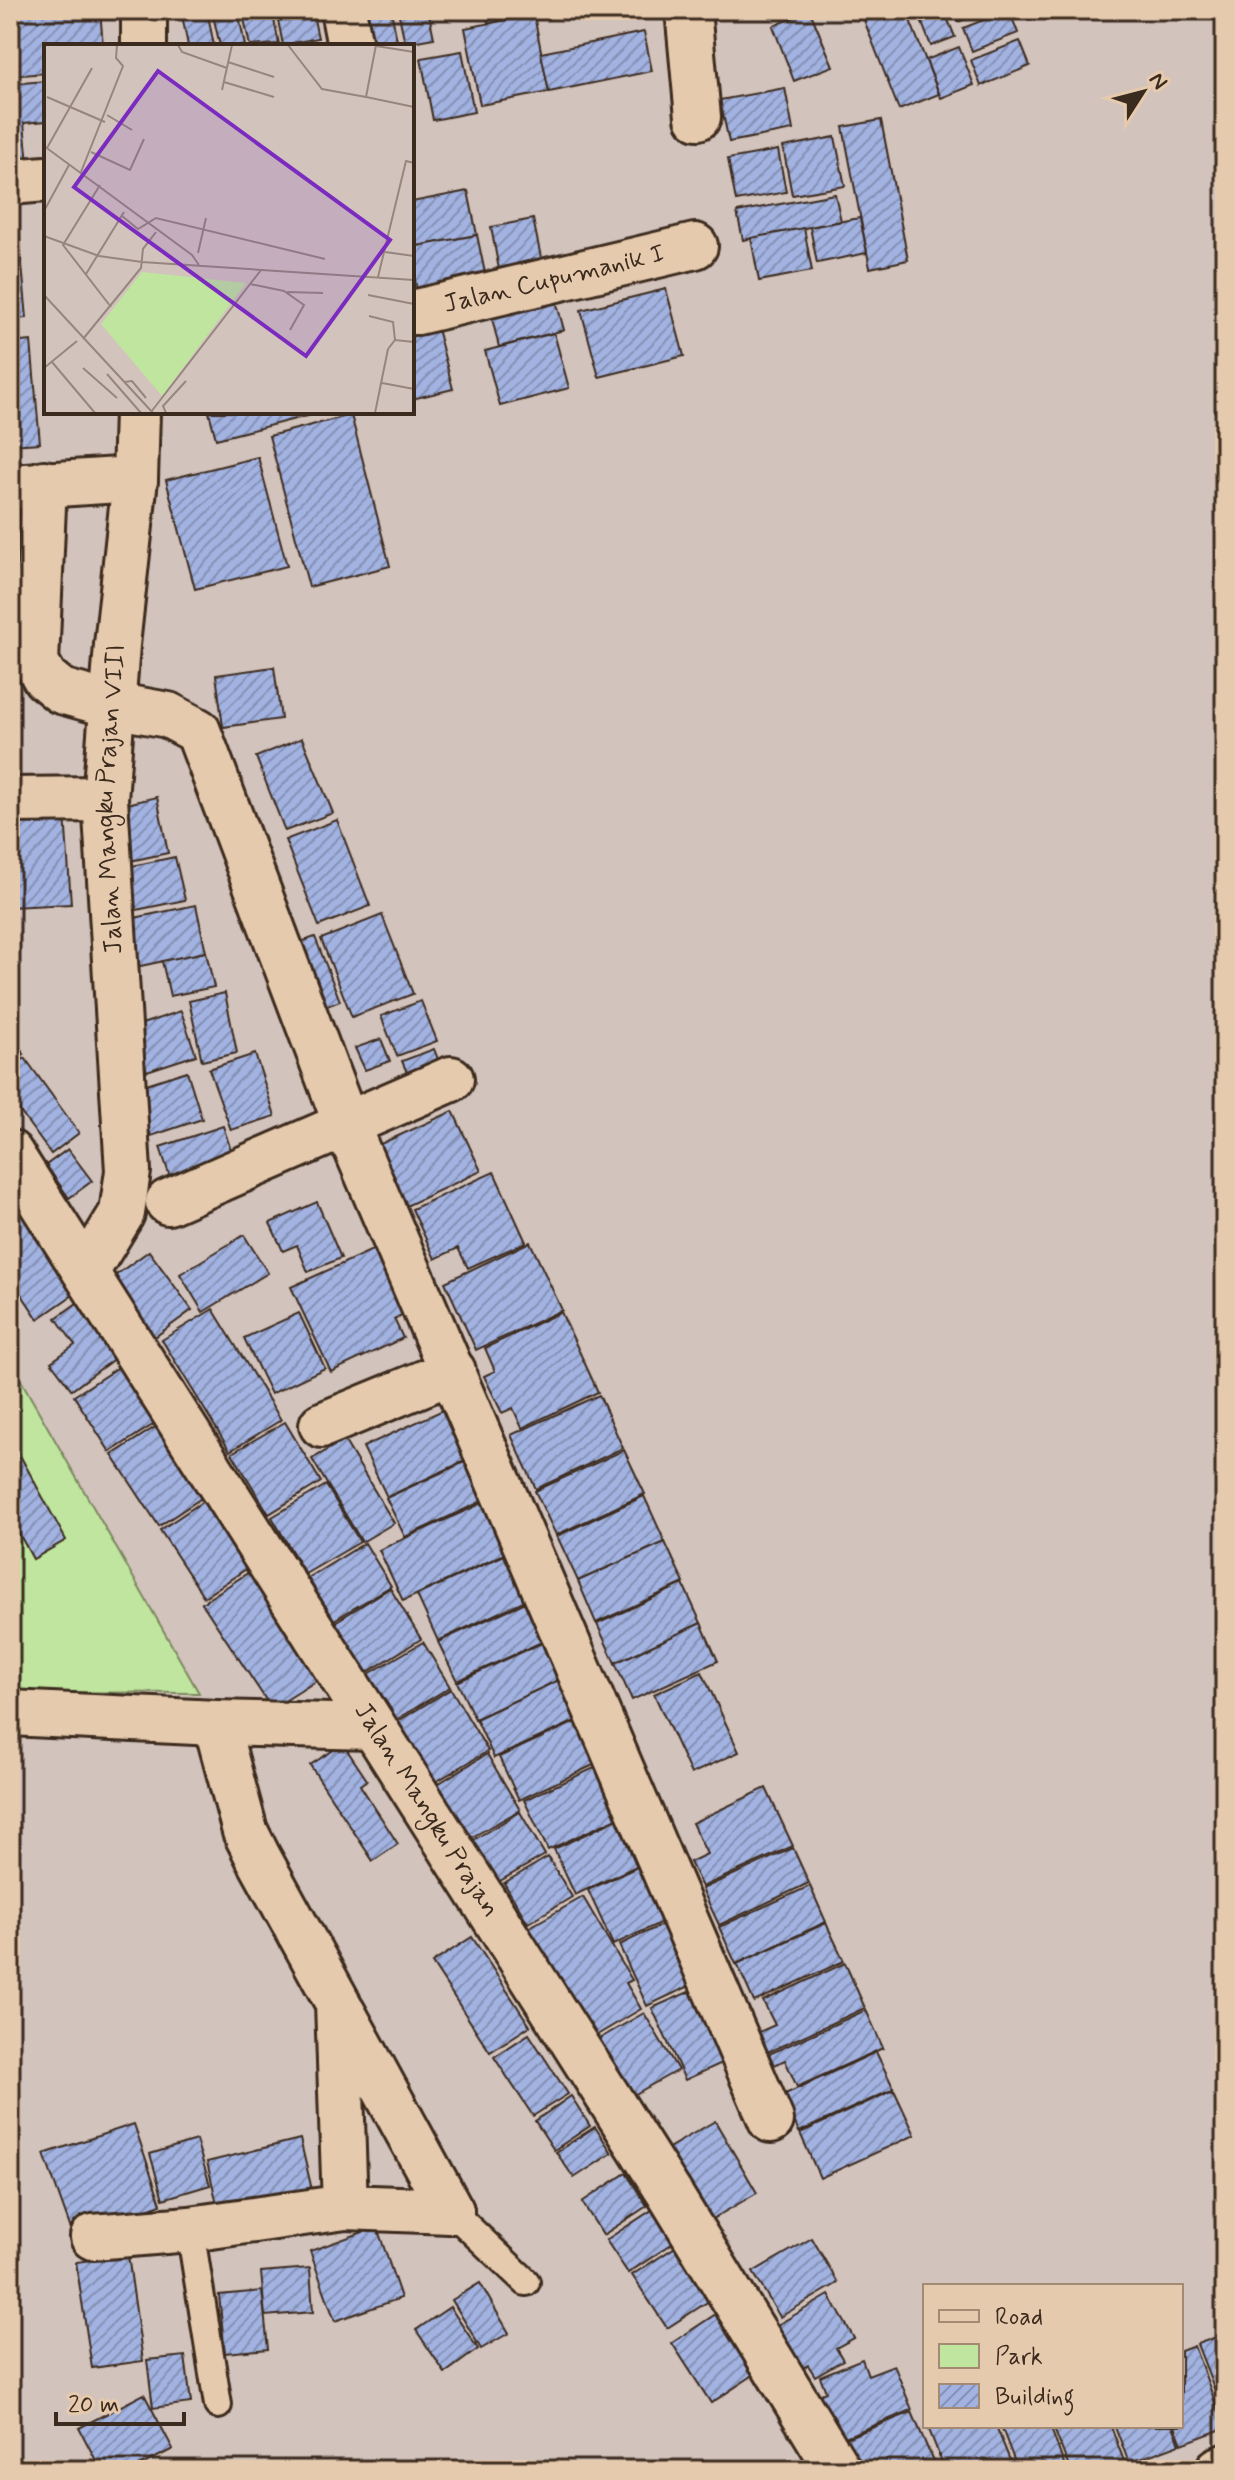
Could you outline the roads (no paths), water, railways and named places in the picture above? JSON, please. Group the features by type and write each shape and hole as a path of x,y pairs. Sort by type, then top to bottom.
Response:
{"street":[{"path":"144,10 144,44"},
{"path":"343,10 350,44"},
{"path":"688,10 698,117"},
{"path":"10,182 44,179"},
{"name":"Jalan Cupumanik I","path":"414,312 695,246"},
{"name":"Jalan Mangku Prajan VIII","path":"86,1272 122,1213 128,1171 105,799 135,479 137,414"},
{"path":"135,479 27,485 36,662 45,678 61,691 112,705 168,715 198,731 346,1124 771,2120"},
{"path":"10,800 105,799"},
{"path":"168,1202 451,1079"},
{"name":"Jalan Mangku Prajan","path":"10,1153 671,2196 838,2470"},
{"path":"322,1425 453,1371"},
{"path":"10,1713 372,1727"},
{"path":"216,1723 245,1831 451,2211"},
{"path":"338,2003 345,2207"},
{"path":"93,2237 190,2229 345,2207 451,2211"},
{"path":"1218,2470 1225,2467"}],"lane":[{"path":"451,2211 526,2282"},
{"path":"190,2229 218,2405"}]}
